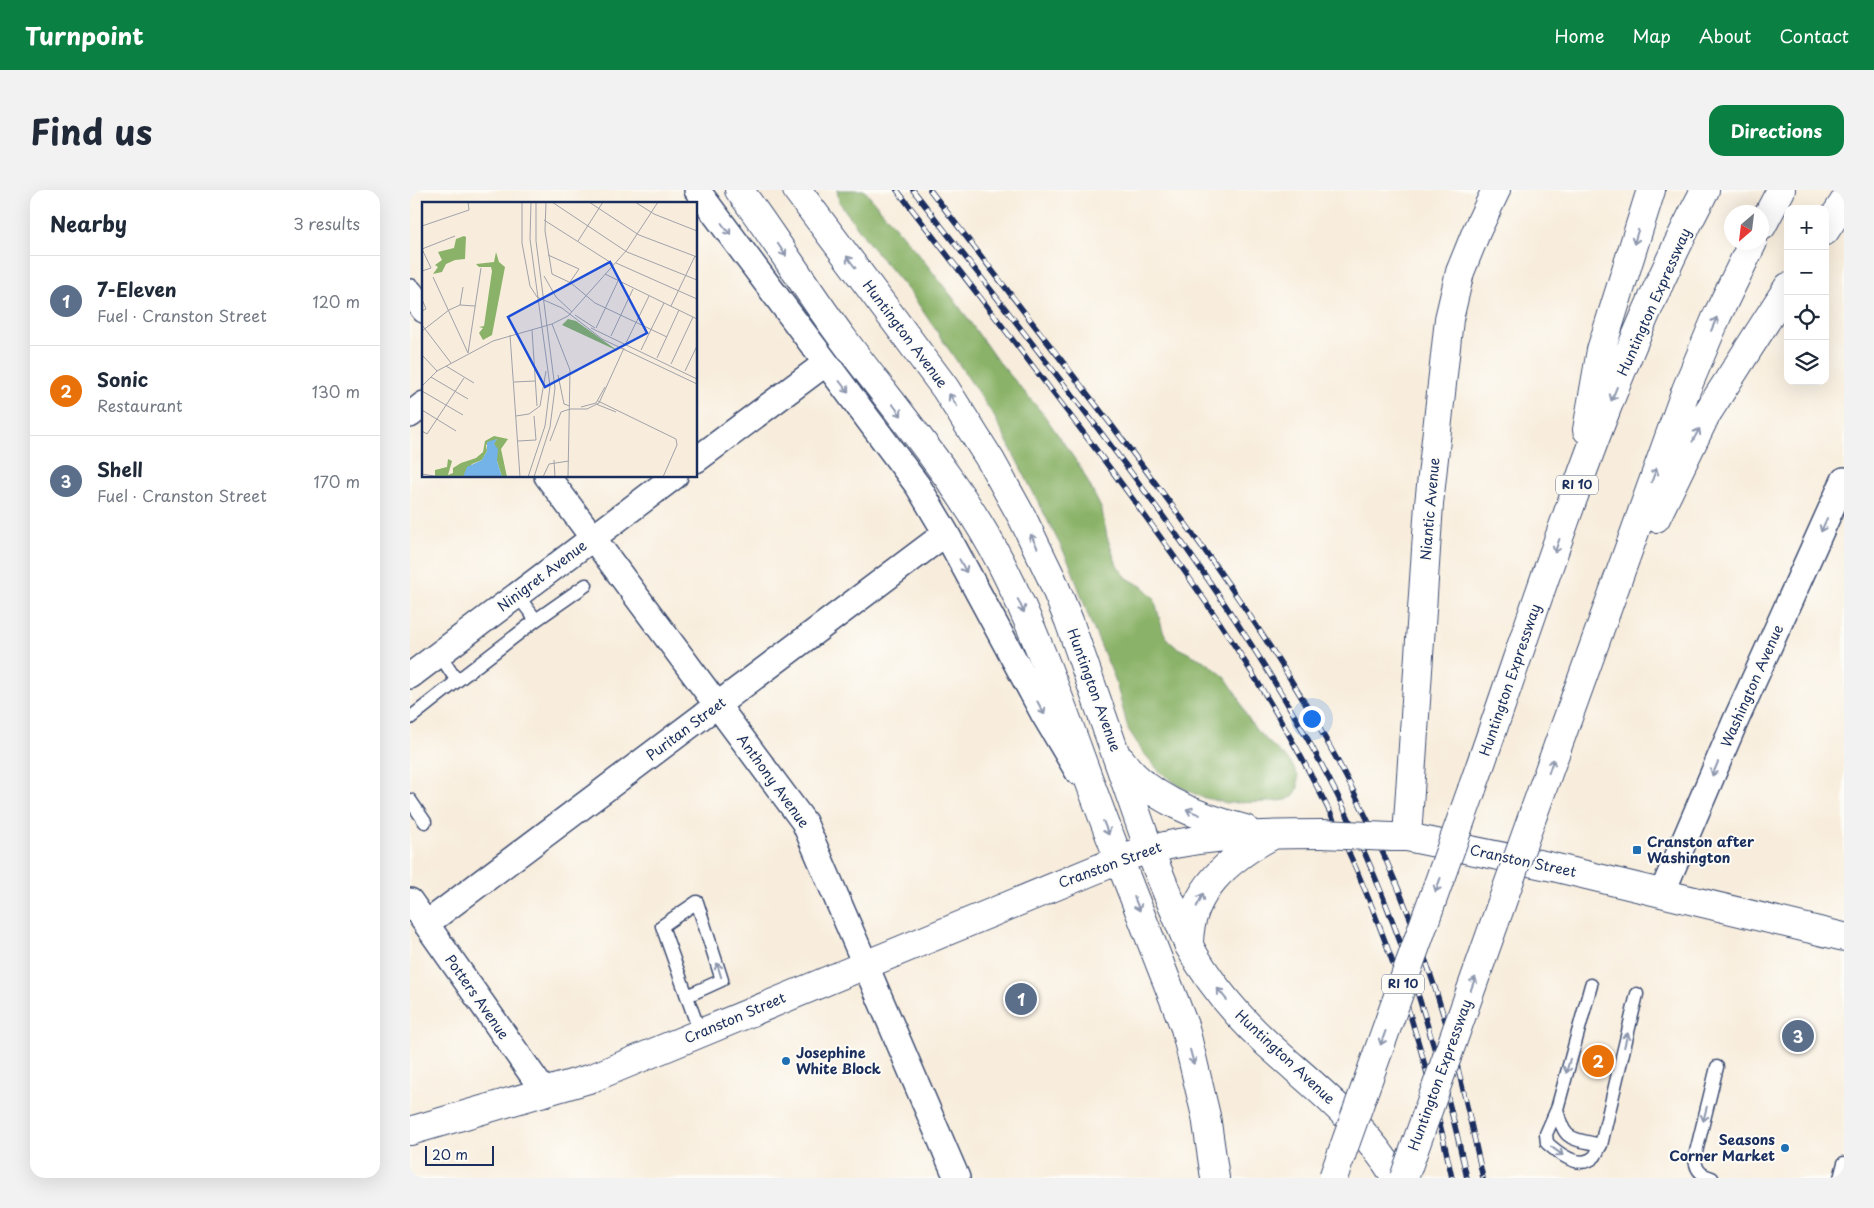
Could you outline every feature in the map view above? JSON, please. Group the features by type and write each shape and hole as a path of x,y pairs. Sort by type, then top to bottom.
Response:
{"main road":[{"name":"Huntington Avenue","path":"797,190 933,371 995,468 1022,517 1051,577 1150,849 1189,946 1204,971 1238,1014 1348,1117 1375,1146 1396,1178"},
{"name":"Niantic Avenue","path":"1399,837 1429,504 1449,319 1460,272 1496,190"},
{"path":"1577,486 1601,350 1651,190"},
{"name":"Huntington Expressway","path":"1334,1178 1472,790 1577,486 1631,350 1705,190"},
{"path":"1769,213 1781,190"},
{"path":"745,192 826,316 952,484 989,542 1037,640 1096,803 1185,1028 1206,1116 1215,1178"},
{"path":"1829,225 1844,202"},
{"name":"Huntington Expressway","path":"1404,1178 1686,390 1717,316 1749,250"},
{"path":"1573,702 1691,444 1728,379 1784,293"},
{"path":"1117,755 1140,781 1168,800 1216,820 1274,834"},
{"path":"1189,946 1192,920 1207,887 1237,857 1274,834"},
{"name":"Cranston Street","path":"410,1131 592,1078 1119,859 1150,849 1208,838 1274,834 1399,837 1553,866 1844,937"}],"street":[{"path":"696,197 907,470 946,533 1035,699 1096,803"},
{"path":"410,292 422,307"},
{"path":"698,459 826,363"},
{"path":"410,415 422,406"},
{"name":"Anthony Avenue","path":"548,478 804,822 957,1178"},
{"name":"Ninigret Avenue","path":"410,676 672,478"},
{"name":"Washington Avenue","path":"1662,893 1735,722 1844,480"},
{"name":"Puritan Street","path":"426,924 946,533"},
{"name":"Potters Avenue","path":"410,901 545,1093"}],"lane":[{"path":"410,718 536,620 586,585"},
{"path":"517,595 536,620"},
{"path":"439,654 458,681"},
{"path":"410,800 425,822"},
{"path":"687,996 722,980 698,902 662,926 700,1033"},
{"path":"1591,985 1557,1109 1550,1121 1546,1134 1547,1143 1561,1155 1575,1161 1585,1160 1594,1156 1601,1144 1637,994"},
{"path":"1712,1178 1700,1173 1695,1165 1695,1156 1717,1067"},
{"path":"1557,1109 1563,1132 1569,1137 1601,1144"},
{"path":"1840,1178 1844,1163"}],"green space":[{"path":"837,190 864,190 920,256 953,298 994,356 1044,415 1081,468 1102,510 1107,537 1117,565 1127,578 1143,587 1154,598 1163,631 1168,640 1176,647 1206,662 1225,677 1238,696 1245,713 1256,730 1291,763 1298,776 1298,788 1294,796 1286,800 1269,802 1227,803 1201,797 1179,786 1159,771 1143,752 1128,729 1115,679 1091,623 1070,564 994,416 912,295 871,246 839,202"}],"railway":[{"path":"897,190 1155,529 1230,638 1298,752 1329,811 1357,871 1387,946 1424,1060 1452,1178"},
{"path":"913,190 1161,513 1233,616 1298,723 1356,834 1407,960 1434,1046 1467,1178"},
{"path":"930,190 1198,541 1256,625 1310,711 1352,788 1384,855 1425,957 1452,1046 1483,1178"}],"place":[{"name":"Cranston after Washington","path":"1637,850"},
{"name":"7-Eleven","path":"1021,999"},
{"name":"Shell","path":"1798,1036"},
{"name":"Josephine White Block","path":"786,1061"},
{"name":"Sonic","path":"1598,1061"},
{"name":"Seasons Corner Market","path":"1785,1148"}]}
